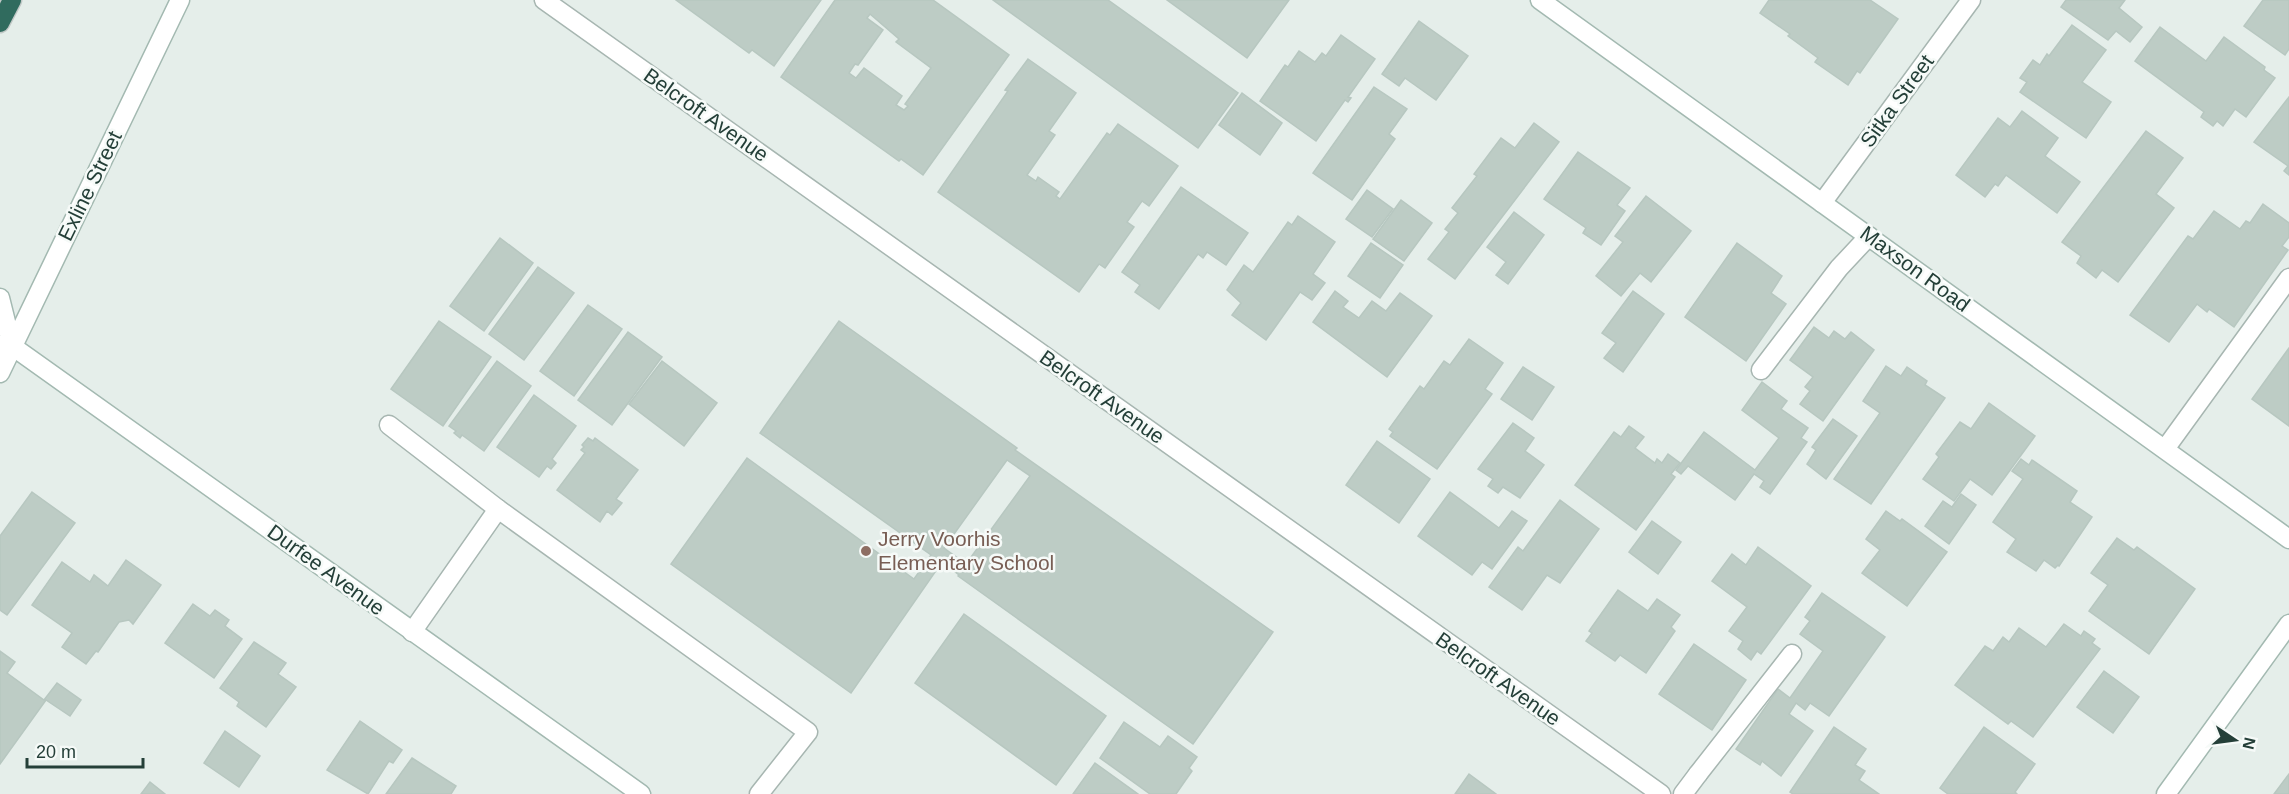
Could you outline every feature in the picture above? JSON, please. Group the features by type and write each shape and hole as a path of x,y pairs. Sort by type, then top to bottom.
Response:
{"highway":[{"path":"0,23 12,0"}],"street":[{"name":"Exline Street","path":"0,373 6,346 180,0"},
{"name":"Belcroft Avenue","path":"544,0 1661,794"},
{"name":"Maxson Road","path":"1540,0 2289,539"},
{"name":"Sitka Street","path":"1822,203 1971,0"},
{"path":"1761,370 1839,268 1869,236"},
{"path":"2164,449 2289,278"},
{"path":"0,298 6,346"},
{"name":"Durfee Avenue","path":"6,346 640,794"},
{"path":"389,425 498,509 808,732 759,794"},
{"path":"412,632 498,509"},
{"path":"2166,794 2289,624"},
{"path":"1683,794 1792,654"}],"building":[{"path":"676,0 821,0 774,66 752,50 749,53"},
{"path":"835,0 933,0 1009,55 923,175 901,159 899,161 781,77","holes":["870,14 899,39 896,42 931,68 905,104 908,106 904,110 896,105 902,96 864,68 856,78 849,73 855,64 858,65 883,30 867,18"]},
{"path":"993,0 1108,0 1238,93 1198,148"},
{"path":"1167,0 1289,0 1247,58"},
{"path":"1769,0 1870,0 1898,19 1860,73 1857,71 1848,85 1815,62 1818,58 1760,13"},
{"path":"2066,0 2125,0 2119,8 2142,27 2130,42 2116,31 2108,40 2061,7"},
{"path":"2263,0 2289,0 2289,49 2285,55 2244,26"},
{"path":"1419,21 1468,56 1436,100 1405,78 1399,86 1382,74"},
{"path":"2072,25 2106,50 2082,82 2111,102 2086,138 2020,92 2027,82 2020,78 2033,60 2040,65"},
{"path":"2160,27 2206,61 2224,37 2265,67 2264,70 2275,78 2246,117 2235,109 2223,126 2217,121 2213,126 2201,117 2204,112 2135,61"},
{"path":"1341,35 1375,59 1348,97 1351,98 1348,102 1345,100 1316,141 1260,101 1285,65 1288,67 1299,51 1315,62 1322,53 1326,56"},
{"path":"1028,59 1076,93 1049,131 1055,135 1027,175 1036,181 1038,177 1059,192 1056,196 1060,199 1107,133 1110,135 1118,124 1178,166 1149,206 1142,201 1127,222 1134,227 1105,268 1099,264 1079,292 938,192"},
{"path":"1374,87 1407,109 1389,134 1395,139 1352,200 1313,173"},
{"path":"1242,93 1282,123 1260,155 1219,125"},
{"path":"2289,97 2289,175 2284,171 2288,166 2254,142"},
{"path":"2022,111 2058,138 2045,156 2080,182 2057,213 2006,175 1998,186 1995,184 1985,197 1956,175 1998,118 2010,127"},
{"path":"1534,123 1559,142 1455,279 1428,259 1449,232 1445,229 1458,213 1452,208 1477,176 1474,174 1501,138 1515,148"},
{"path":"2146,131 2183,158 2156,194 2174,208 2118,282 2102,270 2096,278 2077,263 2081,256 2062,242"},
{"path":"1578,152 1630,188 1617,205 1625,211 1601,245 1583,233 1586,228 1544,199"},
{"path":"1181,187 1248,233 1226,265 1207,252 1203,258 1198,254 1159,309 1135,292 1140,285 1122,272"},
{"path":"1367,190 1393,209 1372,237 1346,219"},
{"path":"1646,196 1691,231 1651,282 1640,273 1621,296 1596,276 1623,242 1615,236"},
{"path":"1401,200 1432,223 1404,261 1373,239"},
{"path":"2263,204 2289,223 2289,237 2282,246 2288,250 2234,327 2209,309 2207,312 2197,304 2169,342 2130,315 2188,236 2193,239 2214,211 2240,229 2246,221 2250,223"},
{"path":"1514,212 1544,235 1508,284 1496,275 1506,262 1487,247"},
{"path":"1298,216 1335,242 1313,274 1325,283 1312,300 1300,292 1266,340 1232,315 1241,303 1227,290 1244,265 1253,272 1288,222 1292,225"},
{"path":"500,238 533,263 484,331 450,306"},
{"path":"1371,243 1403,265 1380,298 1348,276"},
{"path":"1737,243 1782,276 1771,293 1786,304 1746,361 1685,317"},
{"path":"538,267 574,293 524,360 489,334"},
{"path":"1335,291 1348,301 1343,307 1359,318 1372,301 1386,311 1400,293 1432,316 1387,377 1313,322"},
{"path":"1633,291 1664,314 1623,372 1604,358 1616,343 1602,333"},
{"path":"588,305 622,329 574,396 540,371"},
{"path":"439,321 491,357 443,426 391,389"},
{"path":"839,321 1017,448 1015,450 1273,632 1193,744 958,576 942,562 851,693 671,564 747,458 914,579 931,555 760,433","holes":["1007,460 1030,476 966,564 944,548"]},
{"path":"1814,327 1829,338 1834,331 1845,339 1851,332 1874,350 1823,421 1800,404 1810,391 1805,387 1813,377 1790,360"},
{"path":"628,332 662,357 612,425 578,400"},
{"path":"1469,339 1503,363 1485,389 1492,394 1437,469 1390,436 1393,432 1389,429 1420,386 1424,389 1444,361 1450,365"},
{"path":"2289,348 2289,426 2252,399"},
{"path":"497,361 531,386 484,451 462,435 460,438 449,426"},
{"path":"662,361 717,403 684,446 629,404"},
{"path":"1886,366 1901,376 1907,367 1927,381 1925,385 1945,398 1871,504 1834,479 1880,413 1863,401"},
{"path":"1523,367 1554,387 1532,420 1501,399"},
{"path":"1762,382 1787,401 1781,409 1808,428 1801,438 1807,442 1770,494 1760,487 1764,481 1754,474 1735,500 1688,466 1681,474 1676,470 1704,432 1755,470 1779,438 1742,410"},
{"path":"534,395 576,426 552,459 556,463 551,469 547,466 539,477 497,447"},
{"path":"1989,403 2035,436 1992,495 1970,479 1954,501 1923,479 1939,457 1936,454 1960,422 1971,429"},
{"path":"1833,419 1857,436 1826,479 1807,464 1816,450 1812,447"},
{"path":"1513,423 1534,438 1525,451 1544,465 1520,498 1503,487 1498,493 1488,486 1493,479 1478,469"},
{"path":"1629,426 1644,437 1635,448 1655,463 1657,459 1662,463 1668,454 1680,463 1671,474 1675,477 1636,530 1575,485 1614,432 1621,437"},
{"path":"588,438 593,441 595,438 638,470 616,499 622,503 612,515 607,511 600,522 557,490 585,453 581,450 584,447 582,445"},
{"path":"1377,441 1430,479 1399,523 1346,485"},
{"path":"2021,459 2029,465 2032,460 2077,491 2070,502 2092,517 2059,566 2055,568 2044,560 2036,571 2007,552 2016,539 1993,522 2023,479 2012,471"},
{"path":"32,492 75,523 7,615 0,610 0,536"},
{"path":"1450,492 1499,528 1512,511 1527,521 1492,569 1482,562 1472,575 1418,536"},
{"path":"1961,494 1976,505 1949,544 1925,526 1943,501 1952,507"},
{"path":"1560,500 1599,529 1560,583 1547,575 1522,610 1489,587 1518,547 1523,551"},
{"path":"1886,511 1900,521 1902,519 1947,552 1907,606 1862,573 1880,550 1866,539"},
{"path":"1652,521 1681,542 1658,574 1629,552"},
{"path":"2117,538 2134,550 2137,547 2195,589 2149,654 2089,611 2108,585 2091,573"},
{"path":"1758,547 1811,586 1761,654 1757,651 1751,660 1738,649 1743,641 1729,631 1747,607 1712,581 1732,554 1746,565"},
{"path":"126,560 161,585 133,624 129,620 119,622 98,652 96,651 86,664 62,647 72,633 32,605 62,562 90,582 94,575 108,586"},
{"path":"1618,590 1648,611 1657,599 1680,615 1671,627 1675,631 1646,673 1620,655 1615,661 1586,641 1592,633 1589,631"},
{"path":"1822,593 1885,637 1829,716 1810,703 1805,710 1796,703 1789,714 1813,731 1781,776 1762,761 1760,765 1736,749 1778,689 1790,698 1823,651 1800,634 1810,621 1805,617"},
{"path":"193,604 210,616 215,610 229,620 225,626 242,639 214,678 165,643"},
{"path":"964,614 1106,716 1056,785 915,683"},
{"path":"2064,624 2081,636 2084,631 2095,639 2092,643 2100,649 2033,737 2011,721 2008,724 1955,685 1985,646 1993,651 2003,637 2009,642 2019,628 2046,647"},
{"path":"254,642 286,663 278,674 296,687 266,727 237,706 239,702 220,688"},
{"path":"1694,644 1746,680 1712,730 1659,694"},
{"path":"0,651 15,662 7,673 44,700 57,683 81,700 70,716 46,700 0,764"},
{"path":"2104,671 2139,697 2113,733 2077,707"},
{"path":"360,721 402,750 393,763 389,761 368,794 327,770"},
{"path":"1124,722 1160,747 1168,736 1197,757 1189,768 1192,771 1176,794 1150,794 1100,758"},
{"path":"1834,727 1866,749 1855,765 1865,771 1859,780 1879,794 1793,794 1790,792"},
{"path":"1984,727 2035,764 2015,792 2017,794 1948,794 1940,788"},
{"path":"225,731 260,756 239,787 204,763"},
{"path":"412,758 456,786 451,794 386,794"},
{"path":"1095,763 1138,794 1073,794"},
{"path":"1469,774 1496,794 1455,794"},
{"path":"2289,774 2289,794 2274,794"},
{"path":"150,782 165,794 141,794"}],"place":[{"name":"Jerry Voorhis Elementary School","path":"866,551"}]}
